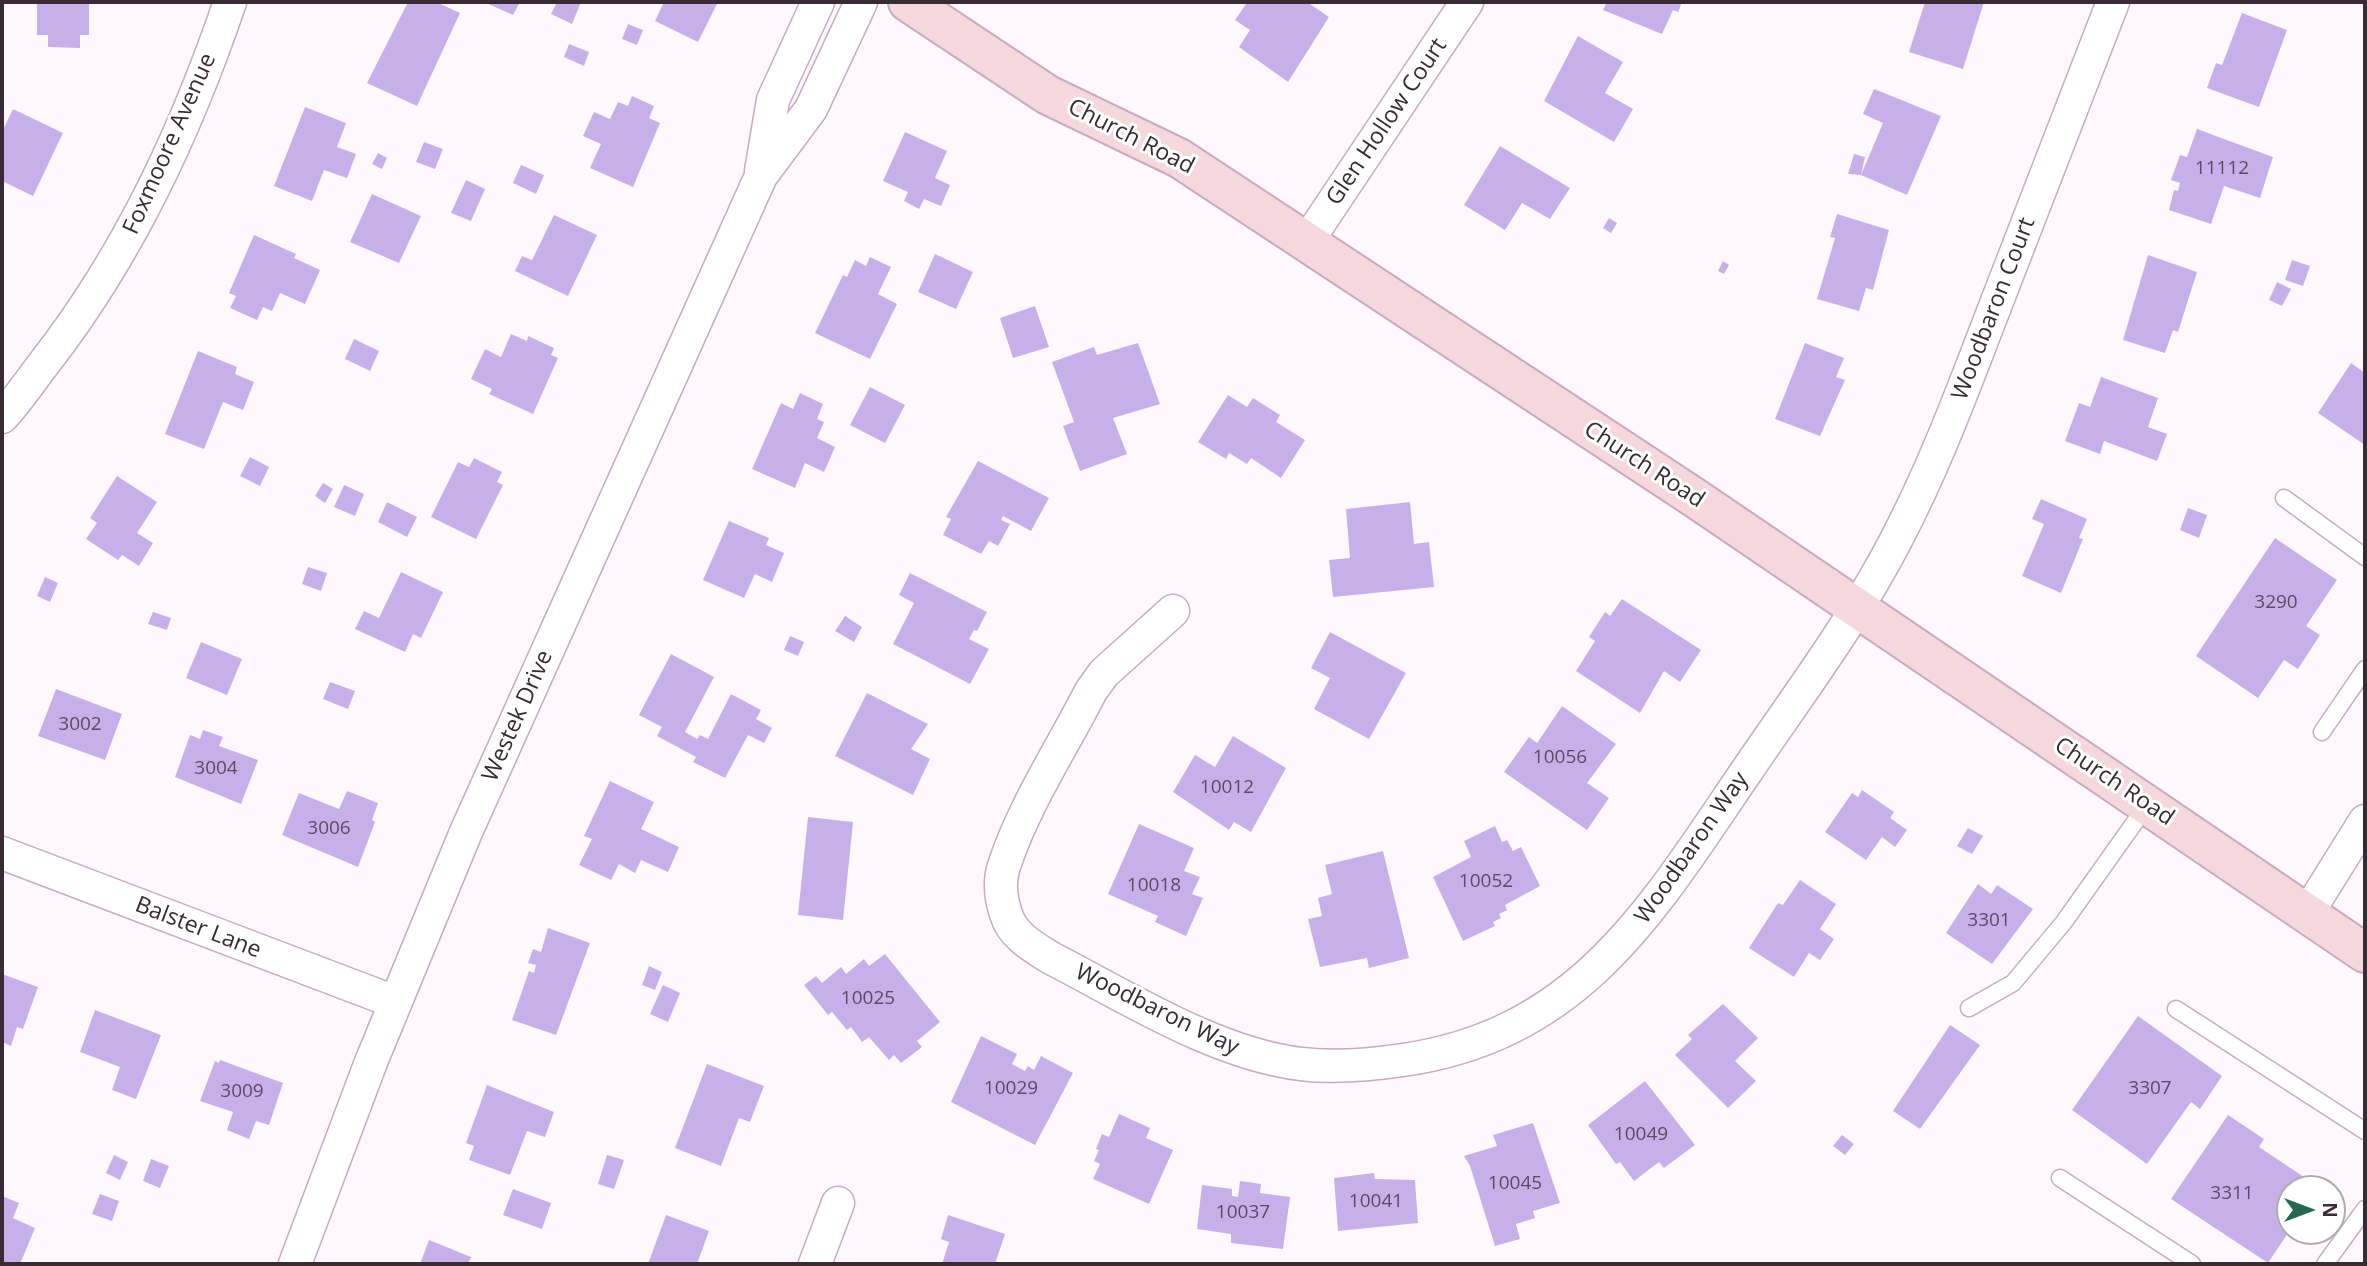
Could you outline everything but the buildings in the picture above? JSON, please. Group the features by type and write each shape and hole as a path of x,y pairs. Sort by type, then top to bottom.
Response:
{"main road":[{"name":"Church Road","path":"908,2 1048,95 1179,158 1857,609 2365,953"}],"street":[{"name":"Foxmoore Avenue","path":"2,417 67,334 122,250 160,178 188,114 230,2"},
{"name":"Westek Drive","path":"761,176 774,100 818,2"},
{"name":"Westek Drive","path":"296,1264 395,1002 466,832 761,176 811,109 861,2"},
{"name":"Glen Hollow Court","path":"1306,243 1468,2"},
{"name":"Woodbaron Court","path":"1857,609 1898,538 1938,452 2113,2"},
{"name":"Woodbaron Way","path":"1174,611 1104,673 1091,691 1021,826 1003,868 1001,890 1006,915 1014,930 1029,945 1223,1045 1301,1064 1367,1065 1434,1055 1488,1040 1530,1018 1568,992 1611,955 1654,905 1857,609"},
{"path":"2307,914 2365,821"},
{"name":"Balster Lane","path":"2,853 395,1002"},
{"path":"815,1264 838,1203"}],"lane":[{"path":"2284,498 2365,557"},
{"path":"2322,732 2365,669"},
{"path":"1969,1008 2013,983 2064,922 2147,805"},
{"path":"2176,1009 2365,1131"},
{"path":"2060,1178 2192,1264"},
{"path":"2325,1264 2365,1209"}]}
